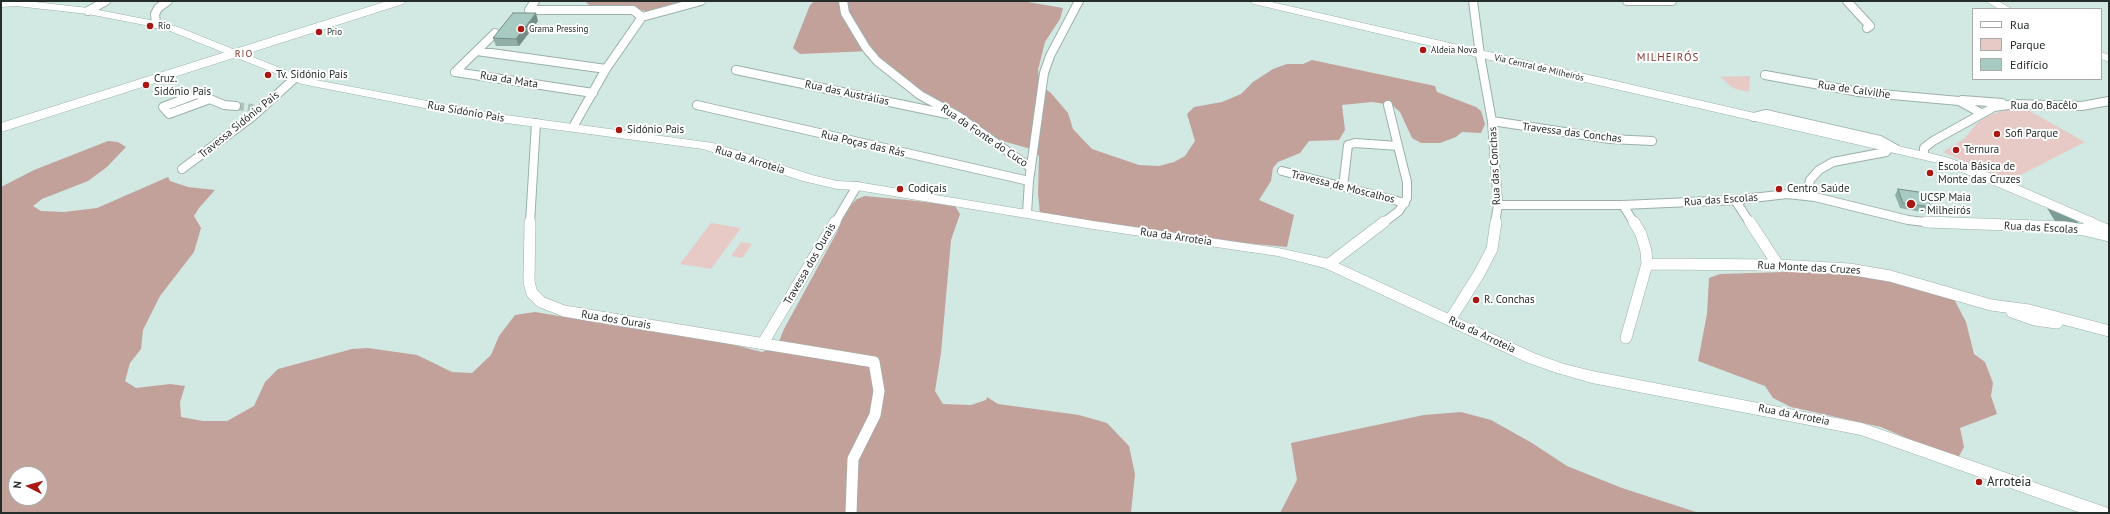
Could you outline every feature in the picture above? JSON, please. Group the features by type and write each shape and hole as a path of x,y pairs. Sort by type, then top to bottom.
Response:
{"main road":[{"path":"1,128 399,1"},
{"name":"Via Central de Milheirós","path":"1254,1 1924,155 1961,166 2087,226"},
{"path":"1990,1 2005,8"},
{"name":"Rua Sidónio Pais","path":"1,4 16,2 88,11 156,24 174,29 294,79 491,117 705,146"},
{"name":"Rua da Arroteia","path":"705,146 808,178 837,185 857,186 1100,226 1278,252 1329,264 1531,358 1560,368 1592,377 1862,429 2102,513"},
{"name":"Rua das Escolas","path":"2087,226 2109,230"}],"street":[{"path":"88,11 106,1"},
{"path":"156,24 155,14 158,8 168,1"},
{"path":"535,1 529,10 633,10 642,17"},
{"path":"573,127 606,69 642,17 701,1"},
{"name":"Rua da Fonte do Cuco","path":"843,1 845,13 866,48 877,61 920,96 958,116 1031,168"},
{"path":"1027,213 1029,182 1044,73 1050,56 1080,1"},
{"name":"Rua das Conchas","path":"1450,320 1479,274 1492,249 1498,205 1492,121 1480,54 1473,1"},
{"path":"1627,1 1672,1"},
{"path":"1847,1 1870,26 1868,28"},
{"name":"Rua da Mata","path":"495,33 455,72 593,93"},
{"path":"477,51 606,69"},
{"name":"Rua das Austrálias","path":"736,70 958,116"},
{"name":"Rua de Calvilhe","path":"1765,75 1859,92 1959,102 1981,113"},
{"name":"Travessa Sidónio Pais","path":"182,169 294,79"},
{"path":"210,99 236,106"},
{"name":"Rua de Calvilhe","path":"1944,100 1973,100 2015,104"},
{"name":"Rua de Calvilhe","path":"1973,100 1989,109"},
{"name":"Rua do Bacêlo","path":"1924,155 1924,148 1933,141 1989,109 2015,104 2082,106 2109,101"},
{"path":"1329,264 1399,211 1405,203 1408,191 1388,105"},
{"name":"Rua Poças das Rás","path":"697,106 1029,182"},
{"name":"Travessa das Conchas","path":"1492,121 1610,139 1652,140"},
{"name":"Rua dos Ourais","path":"536,123 531,194 529,282 532,293 541,302 564,312 874,362 879,392 875,415 853,460 852,513"},
{"path":"1343,187 1348,145 1355,143 1398,146"},
{"path":"1807,195 1810,180 1819,170 1833,162 1879,154 1892,148"},
{"name":"Travessa de Moscalhos","path":"1282,171 1405,203"},
{"name":"Travessa dos Ourais","path":"763,343 857,186"},
{"name":"Rua das Escolas","path":"1498,205 1623,205 1735,200 1787,194 1807,195 1908,220 1938,224 2064,227 2087,226 2109,236"},
{"path":"1735,200 1778,266"},
{"path":"1623,205 1641,234 1646,251 1646,264 1626,338"},
{"name":"Rua Monte das Cruzes","path":"1646,264 1778,266 1849,269 1868,272 1991,305 2035,320 2106,330"}],"green space":[{"path":"1750,76 1749,92 1733,88 1720,77"},
{"path":"2024,108 2085,142 2009,181 1943,152 1965,138 1977,123 1990,115 2005,110"},
{"path":"711,223 741,228 711,269 680,264"},
{"path":"741,242 752,244 742,258 731,256"}],"shaded area":[{"path":"697,1 659,11 646,11 613,6 590,6 586,2"},
{"path":"815,1 1022,1 1063,8 1060,19 1045,42 1038,70 1040,85 1051,93 1068,113 1073,129 1092,149 1139,165 1159,166 1174,162 1185,156 1195,141 1187,114 1194,107 1222,102 1241,94 1253,82 1273,69 1287,64 1303,64 1312,60 1435,86 1437,92 1476,107 1481,111 1485,124 1481,133 1462,132 1456,137 1440,143 1421,143 1412,138 1400,112 1392,105 1372,102 1342,105 1345,130 1339,140 1309,141 1300,153 1278,162 1273,168 1271,181 1259,200 1294,215 1287,247 1222,241 1040,214 1038,194 1039,156 1031,149 992,138 937,104 870,51 800,54 793,48 810,5"},
{"path":"108,141 118,142 126,147 107,167 88,181 42,199 33,206 41,211 64,212 97,208 168,177 170,181 188,187 215,190 194,216 201,228 194,252 160,296 143,330 141,349 130,363 125,381 136,388 170,384 185,386 180,402 181,417 203,421 227,421 254,406 265,382 278,369 352,349 368,348 417,355 452,372 472,373 491,355 499,336 515,315 535,312 660,333 715,340 762,352 777,346 784,329 837,232 846,210 857,199 865,196 955,206 960,214 951,240 941,353 935,391 943,404 971,405 986,400 987,397 998,404 1079,415 1107,423 1129,446 1135,474 1131,513 1,513 1,187 34,170"},
{"path":"2047,208 2077,221 2081,225 2056,223"},
{"path":"1818,271 1898,280 1953,297 1966,322 1974,354 1985,362 1993,383 1991,396 1997,414 1960,428 1964,447 1957,460 1881,427 1791,407 1773,398 1765,386 1698,361 1707,314 1709,278 1720,274"},
{"path":"1461,412 1491,420 1532,443 1567,466 1622,488 1699,513 1280,513 1297,480 1291,443 1424,415"}],"building":[{"path":"513,13 536,13 516,39 493,38"},
{"path":"1898,189 1925,193 1931,207 1903,203"}],"tunnel":[{"path":"236,106 253,108"}],"place":[{"name":"Rio","path":"150,26"},
{"name":"Grama Pressing","path":"521,29"},
{"name":"Prio","path":"319,32"},
{"name":"Aldeia Nova","path":"1423,50"},
{"name":"Tv. Sidónio Pais","path":"268,75"},
{"name":"Cruz. Sidónio Pais","path":"146,85"},
{"name":"Sidónio Pais","path":"619,130"},
{"name":"Sofi Parque","path":"1997,134"},
{"name":"Ternura","path":"1956,150"},
{"name":"Escola Básica de Monte das Cruzes","path":"1930,173"},
{"name":"Codiçais","path":"900,189"},
{"name":"Centro Saúde","path":"1779,189"},
{"name":"UCSP Maia - Milheirós","path":"1911,204"},
{"name":"R. Conchas","path":"1476,300"},
{"name":"Arroteia","path":"1979,482"}],"district":[{"name":"RIO","path":"244,54"},
{"name":"MILHEIRÓS","path":"1668,58"}]}
